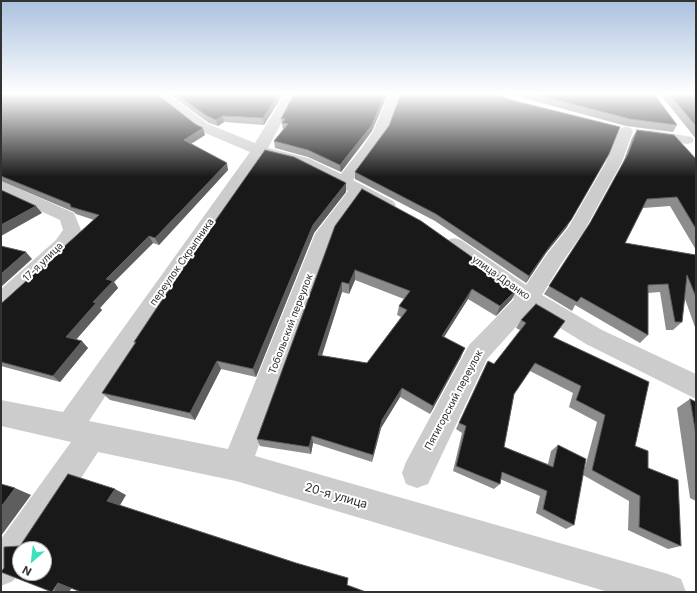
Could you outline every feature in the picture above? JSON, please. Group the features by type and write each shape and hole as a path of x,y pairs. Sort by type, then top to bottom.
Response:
{"street":[{"path":"195,122 203,128 259,150 302,161 406,215"},
{"name":"переулок Скрыпника","path":"1,569 80,432 259,150 275,122"},
{"name":"Тобольский переулок","path":"236,466 325,234 384,122"},
{"path":"674,123 692,145"},
{"name":"Пятигорский переулок","path":"417,473 478,352 529,298 554,259 576,231 614,162 618,129 692,145"},
{"name":"17-я улица","path":"1,186 68,217 72,230 63,244 1,302"},
{"name":"улица Дранко","path":"440,235 529,298 594,337 696,387"},
{"name":"20-я улица","path":"1,413 236,466 668,592"}],"building":[{"path":"1,122 192,122 203,128 184,140 227,163 155,238 149,236 106,279 113,281 93,302 96,303 66,337 82,341 53,376 1,362 1,303 99,215 71,207 70,204 1,176"},
{"path":"283,122 373,122 340,165 308,150 274,141 288,124 282,123"},
{"path":"391,122 598,122 620,127 609,154 571,220 529,276 436,214 355,172"},
{"path":"651,122 675,122 677,125"},
{"path":"637,130 674,135 696,159 696,229 677,197 647,199 625,243 696,255 696,297 687,275 682,322 675,322 668,284 648,285 648,335 581,297 577,302 549,286 590,223 628,154"},
{"path":"265,150 294,157 346,183 313,225 253,369 217,361 190,413 102,393 206,234"},
{"path":"362,189 421,221 517,289 500,306 472,289 442,336 465,348 433,406 402,388 382,420 373,455 312,436 309,447 257,439 335,226","holes":["355,270 410,291 399,306 407,310 367,363 318,355 342,282 349,284"]},
{"path":"1,190 36,206 1,225"},
{"path":"1,246 26,252 1,274"},
{"path":"536,304 565,321 553,337 649,382 635,446 648,451 648,468 678,480 681,546 639,527 640,496 592,470 605,415 576,400 581,386 535,363 514,394 504,447 553,467 558,445 586,459 574,525 543,509 547,491 502,472 500,484 456,466 466,426 459,423 488,361 494,364 526,323 521,320"},
{"path":"690,399 696,402 696,435"},
{"path":"68,474 115,489 107,501 296,563 348,578 347,585 366,592 81,592 58,583 52,592 24,581 52,581 52,541 23,541"},
{"path":"1,484 15,488 1,507"},
{"path":"12,546 12,576 1,572 4,568 4,547"}]}
